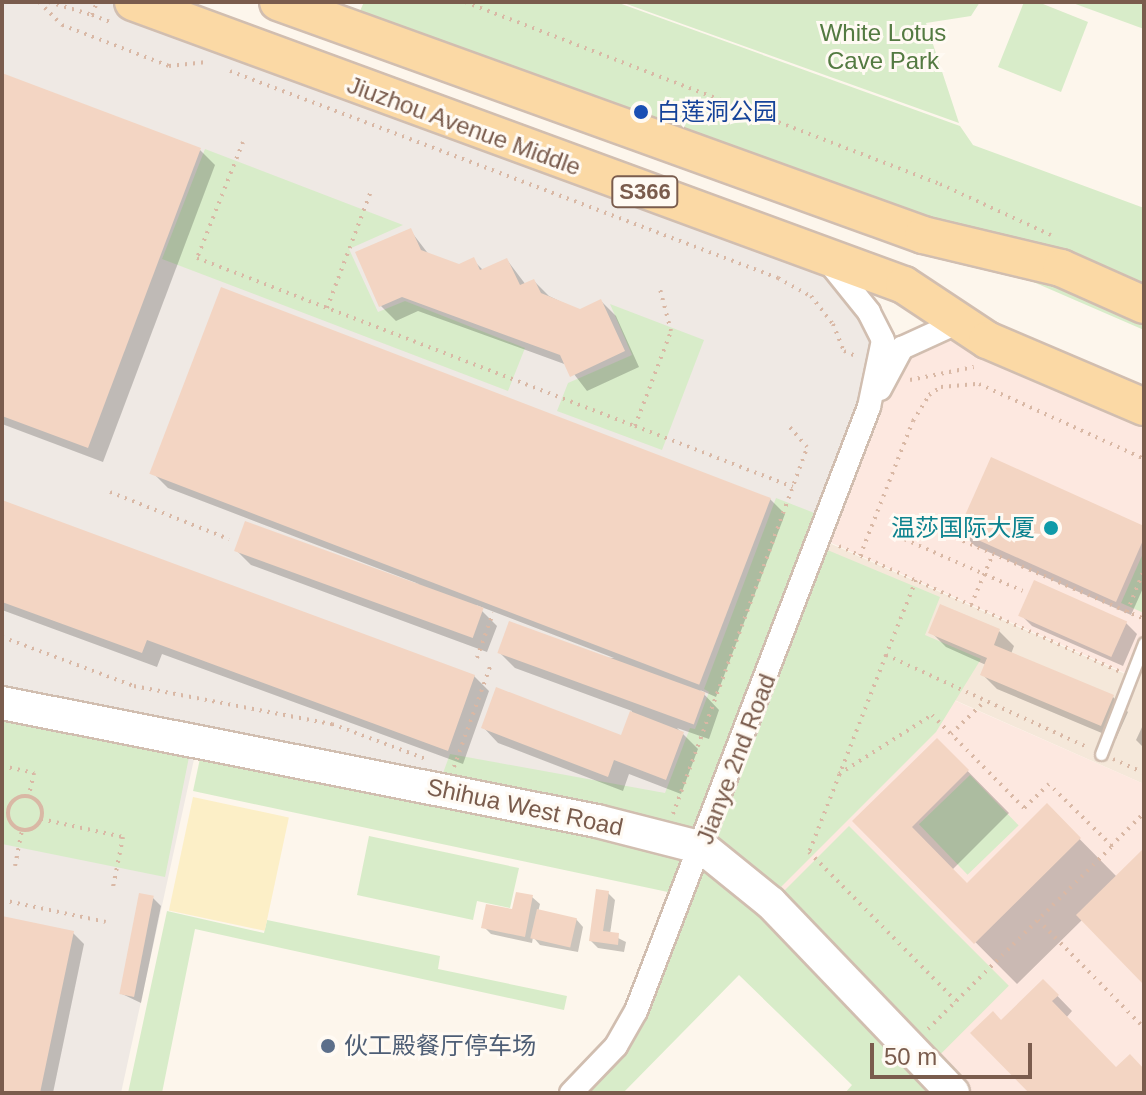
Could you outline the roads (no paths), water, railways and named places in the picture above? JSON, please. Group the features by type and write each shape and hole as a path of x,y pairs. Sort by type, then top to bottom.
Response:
{"main road":[{"name":"Jiuzhou Avenue Middle","path":"133,2 904,285 987,340 1144,407"},
{"name":"S366","path":"278,2 923,235 1061,268 1144,305"},
{"name":"Shihua West Road","path":"2,703 597,821 703,848 771,903 953,1093"}],"street":[{"name":"Jianye 2nd Road","path":"825,257 869,312 883,340 884,368"},
{"name":"Jianye 2nd Road","path":"571,1093 616,1046 636,1011 703,848 884,368 902,348 961,321"}],"lane":[{"path":"1101,754 1144,643"}],"place":[{"name":"白莲洞公园","path":"641,112"},
{"name":"温莎国际大厦","path":"1051,528"},
{"name":"伙工殿餐厅停车场","path":"328,1046"}],"park label":[{"name":"White Lotus Cave Park","path":"883,47"}]}
